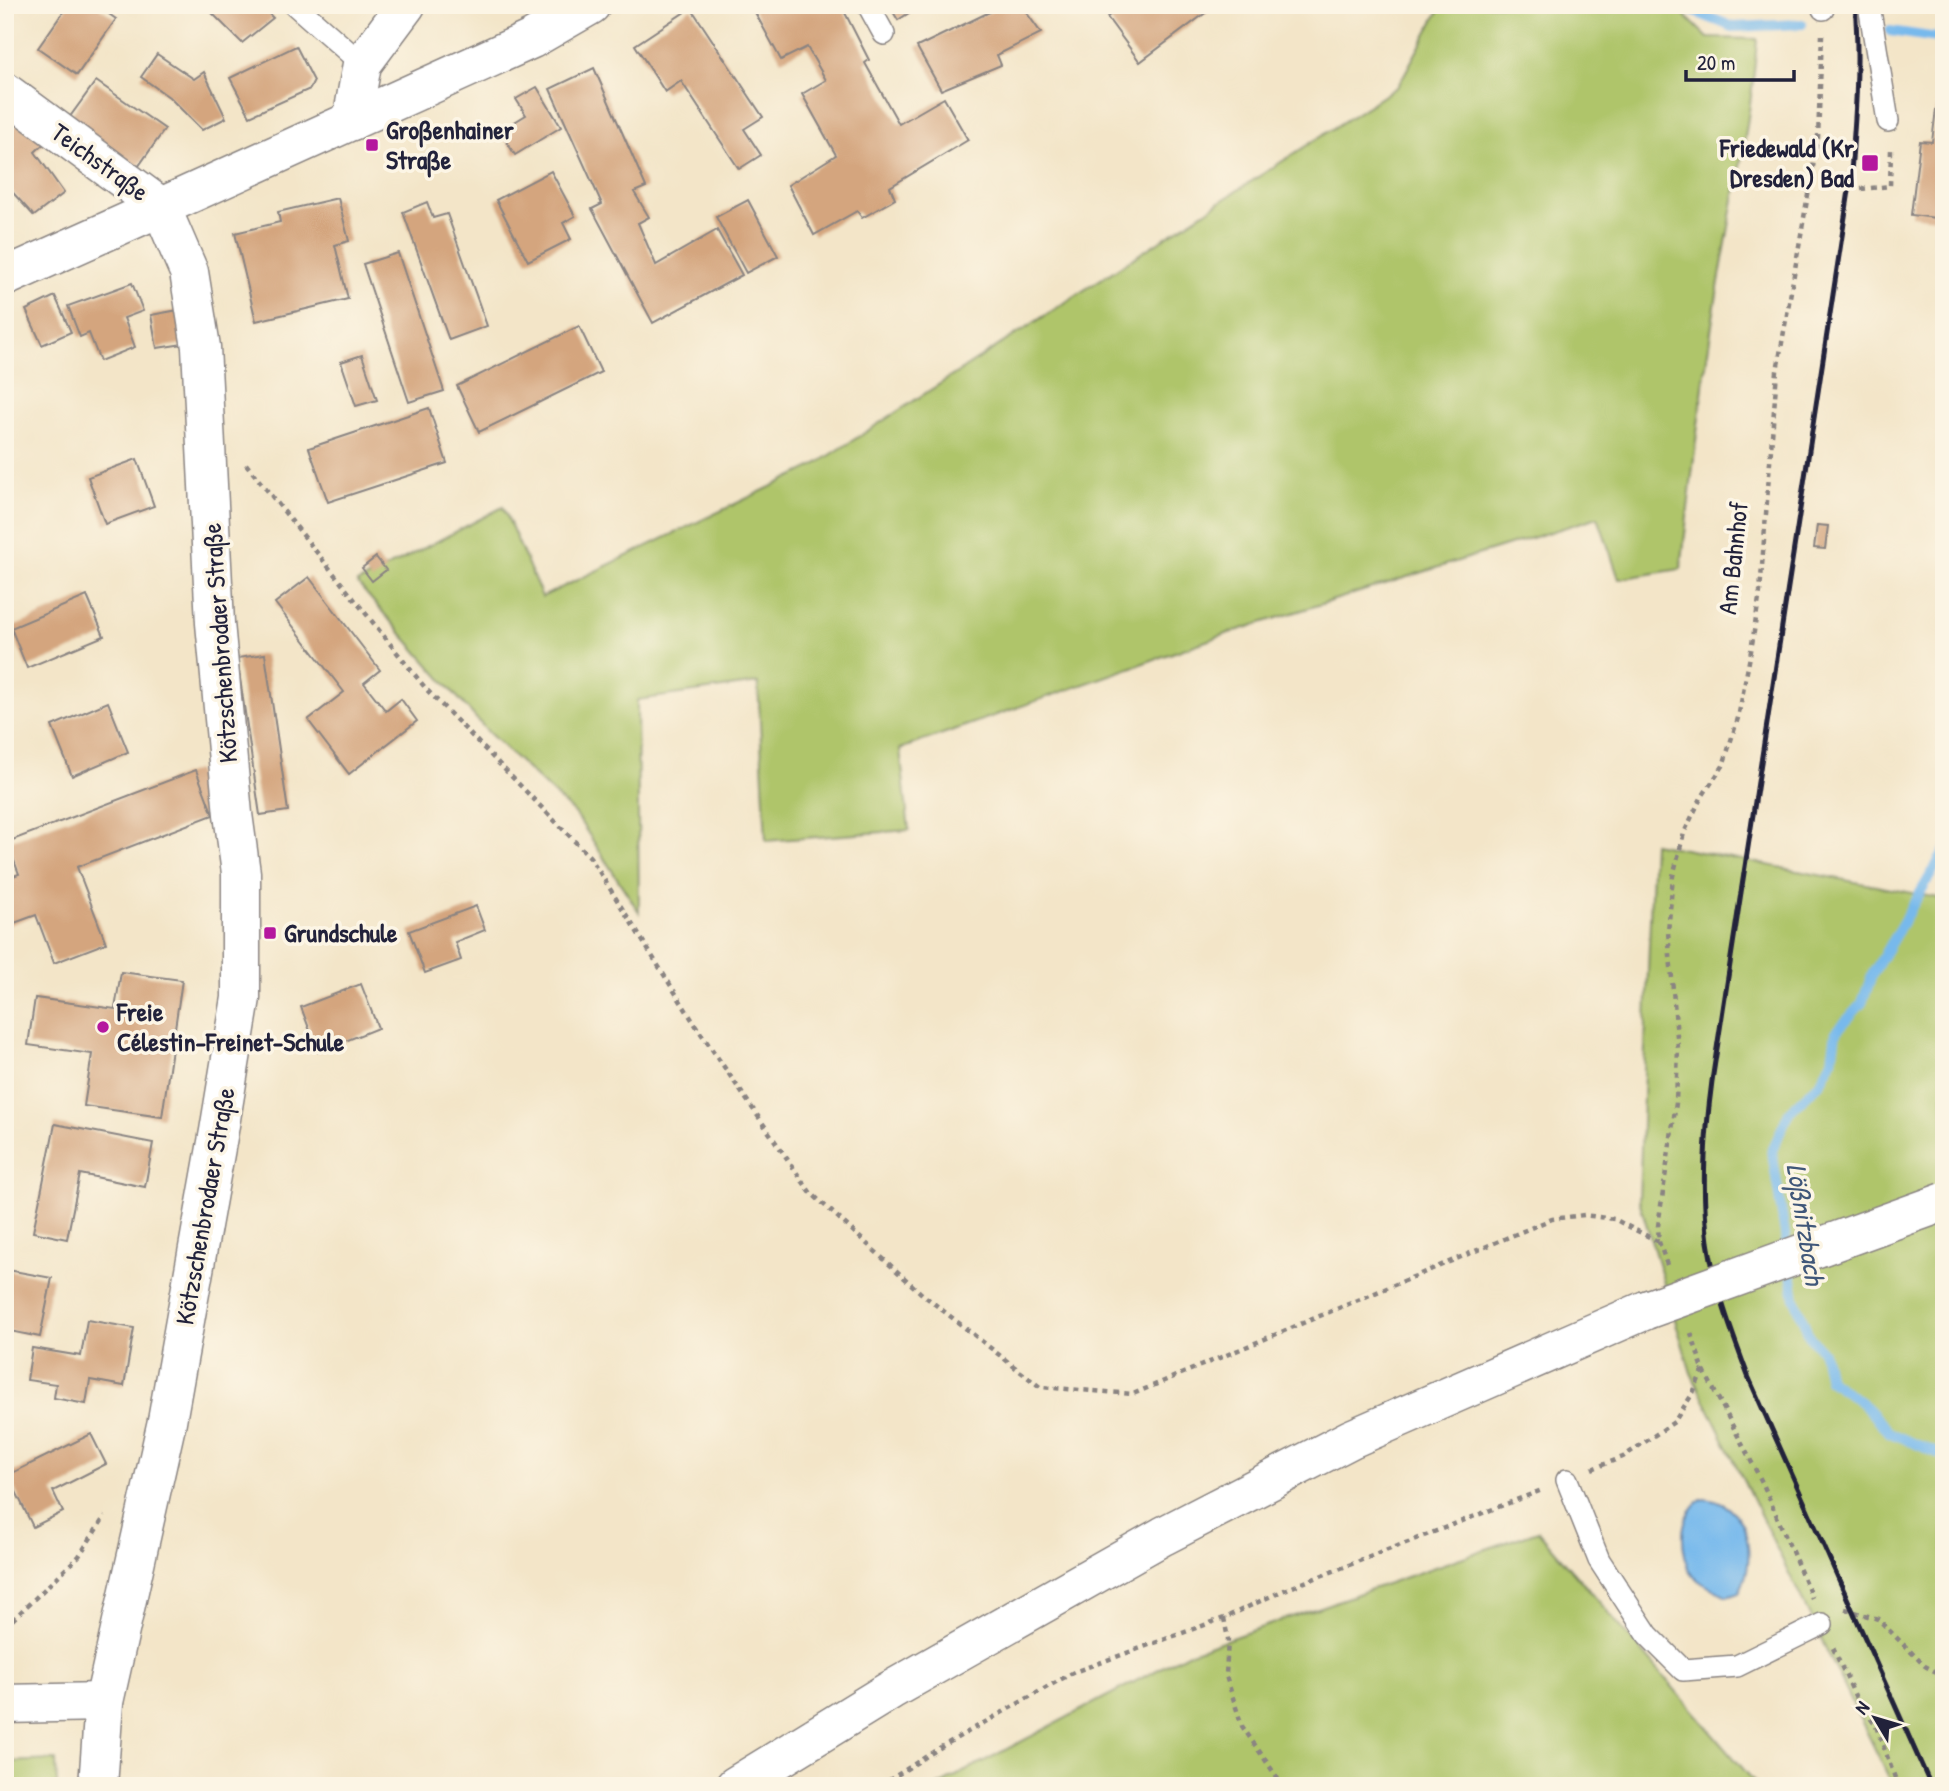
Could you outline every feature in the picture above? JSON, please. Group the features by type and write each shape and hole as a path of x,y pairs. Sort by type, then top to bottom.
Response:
{"street":[{"path":"352,121 362,64 406,5"},
{"path":"5,277 532,39 568,11"},
{"name":"Teichstraße","path":"5,92 161,207"},
{"name":"Kötzschenbrodaer Straße","path":"98,1786 103,1702 167,1421 241,998 241,873 215,622 201,347 188,272 161,207"},
{"path":"735,1786 891,1690 1175,1530 1351,1439 1646,1310 1944,1202"},
{"path":"5,1704 103,1702"}],"lane":[{"path":"295,5 362,64"},
{"path":"869,5 884,34"},
{"path":"1869,5 1888,121"},
{"path":"1567,1480 1599,1560 1648,1635 1683,1670 1737,1666 1822,1624"}],"path":[{"name":"Am Bahnhof","path":"206,415 427,690 590,857 698,1030 810,1192 922,1294 1040,1387 1133,1394 1552,1219 1584,1215 1614,1219 1659,1242 1660,1206 1676,1103 1678,1048 1668,932 1672,876 1684,832 1701,798 1723,766 1738,718 1751,651 1760,592 1777,372 1818,138 1823,7"},
{"path":"1861,189 1890,186 1888,121"},
{"path":"880,1786 941,1746 1074,1672 1223,1618 1282,1591 1623,1457 1674,1422 1693,1392 1703,1368 1763,1484 1856,1698 1876,1726 1898,1786"},
{"path":"5,1627 79,1556 108,1511"},
{"path":"1814,1603 1878,1619 1925,1667 1944,1676"},
{"path":"1223,1618 1228,1639 1226,1676 1242,1726 1283,1786"}],"green space":[{"path":"1442,5 1674,5 1708,38 1757,39 1746,133 1707,358 1681,569 1619,579 1598,517 1226,634 900,749 909,830 766,841 758,683 637,700 639,912 576,815 489,733 357,583 503,507 542,597 812,467 1398,86"},
{"path":"1653,843 1944,899 1944,1786 1893,1786 1691,1373 1639,1200"},
{"path":"1538,1531 1758,1786 937,1786 1191,1652"},
{"path":"56,1760 57,1786 5,1786 5,1762"}],"water":[{"path":"1701,1499 1717,1502 1730,1509 1745,1532 1748,1563 1739,1592 1727,1596 1702,1583 1688,1570 1684,1524"}],"building":[{"path":"68,5 96,5 116,19 77,75 38,48"},
{"path":"204,5 260,5 273,18 242,43"},
{"path":"751,5 841,5 869,60 865,63 899,124 944,98 968,140 890,187 895,199 862,218 857,211 814,235 788,185 836,155 802,94 826,80 807,47 781,60"},
{"path":"889,5 921,5 898,20"},
{"path":"1004,5 1021,5 1041,33 997,55 1001,65 941,90 917,47"},
{"path":"1124,5 1216,5 1140,62 1107,17"},
{"path":"691,8 763,117 744,129 761,155 739,169 681,81 665,92 635,45"},
{"path":"296,46 314,81 310,89 250,116 230,78"},
{"path":"157,54 194,79 204,72 226,118 202,130 169,97 141,77"},
{"path":"594,68 646,187 634,192 649,217 638,223 656,265 717,230 742,275 653,323 592,209 602,204 550,89"},
{"path":"96,81 165,129 138,167 69,118"},
{"path":"537,87 561,127 515,155 500,131 526,115 516,99"},
{"path":"1936,109 1944,110 1944,219 1911,215 1920,141 1932,142"},
{"path":"28,116 52,136 35,152 64,193 34,216 5,184 5,136"},
{"path":"551,171 575,216 563,223 571,239 528,261 496,200"},
{"path":"338,198 349,241 335,245 348,299 256,321 235,233 280,222 278,212"},
{"path":"748,200 778,256 746,273 716,217"},
{"path":"427,202 433,218 447,214 487,326 449,340 403,212"},
{"path":"398,253 444,391 409,402 363,264"},
{"path":"132,283 143,311 124,318 135,347 100,361 89,333 80,337 68,306"},
{"path":"55,296 71,332 42,345 26,310"},
{"path":"184,309 190,343 157,348 151,315"},
{"path":"579,326 601,372 479,432 457,386"},
{"path":"362,355 377,400 356,406 341,362"},
{"path":"429,408 447,463 328,502 309,448"},
{"path":"137,459 154,506 105,524 88,477"},
{"path":"1817,525 1828,526 1825,549 1814,548"},
{"path":"376,557 386,570 372,581 362,568"},
{"path":"309,577 380,670 364,683 386,711 401,699 417,721 349,774 308,720 344,692 275,603"},
{"path":"87,596 104,636 27,668 11,628"},
{"path":"265,654 288,811 260,815 237,658"},
{"path":"108,702 128,752 72,776 52,726"},
{"path":"196,770 213,815 77,867 106,943 54,963 36,915 6,926 5,879 19,874 7,842"},
{"path":"476,906 485,930 455,942 461,960 425,973 409,931"},
{"name":"Freie Célestin-Freinet-Schule","path":"121,972 182,980 162,1117 84,1106 92,1054 28,1045 35,998 115,1009"},
{"path":"361,984 378,1028 318,1052 301,1007"},
{"path":"55,1124 153,1143 145,1187 80,1174 67,1239 33,1232"},
{"path":"8,1270 52,1278 40,1337 5,1330 5,1286"},
{"path":"87,1320 134,1328 124,1386 90,1380 86,1404 54,1398 56,1384 27,1380 32,1348 81,1356"},
{"path":"91,1434 106,1464 53,1491 63,1512 33,1527 8,1475"}],"waterway":[{"name":"Lößnitzbach","path":"1678,5 1733,27 1802,24"},
{"name":"Lößnitzbach","path":"1890,31 1944,39"},
{"name":"Lößnitzbach","path":"1944,852 1872,975 1862,1003 1836,1032 1832,1060 1820,1083 1789,1112 1772,1151 1795,1299 1809,1336 1823,1352 1829,1380 1862,1403 1890,1433 1944,1456"}],"railway":[{"path":"1855,5 1857,72 1850,184 1712,1081 1704,1182 1708,1242 1715,1276 1748,1376 1931,1786"}],"place":[{"name":"Großenhainer Straße","path":"372,145"},
{"name":"Friedewald (Kr Dresden) Bad","path":"1870,163"},
{"name":"Grundschule","path":"270,933"},
{"name":"Freie Célestin-Freinet-Schule","path":"103,1027"}]}
